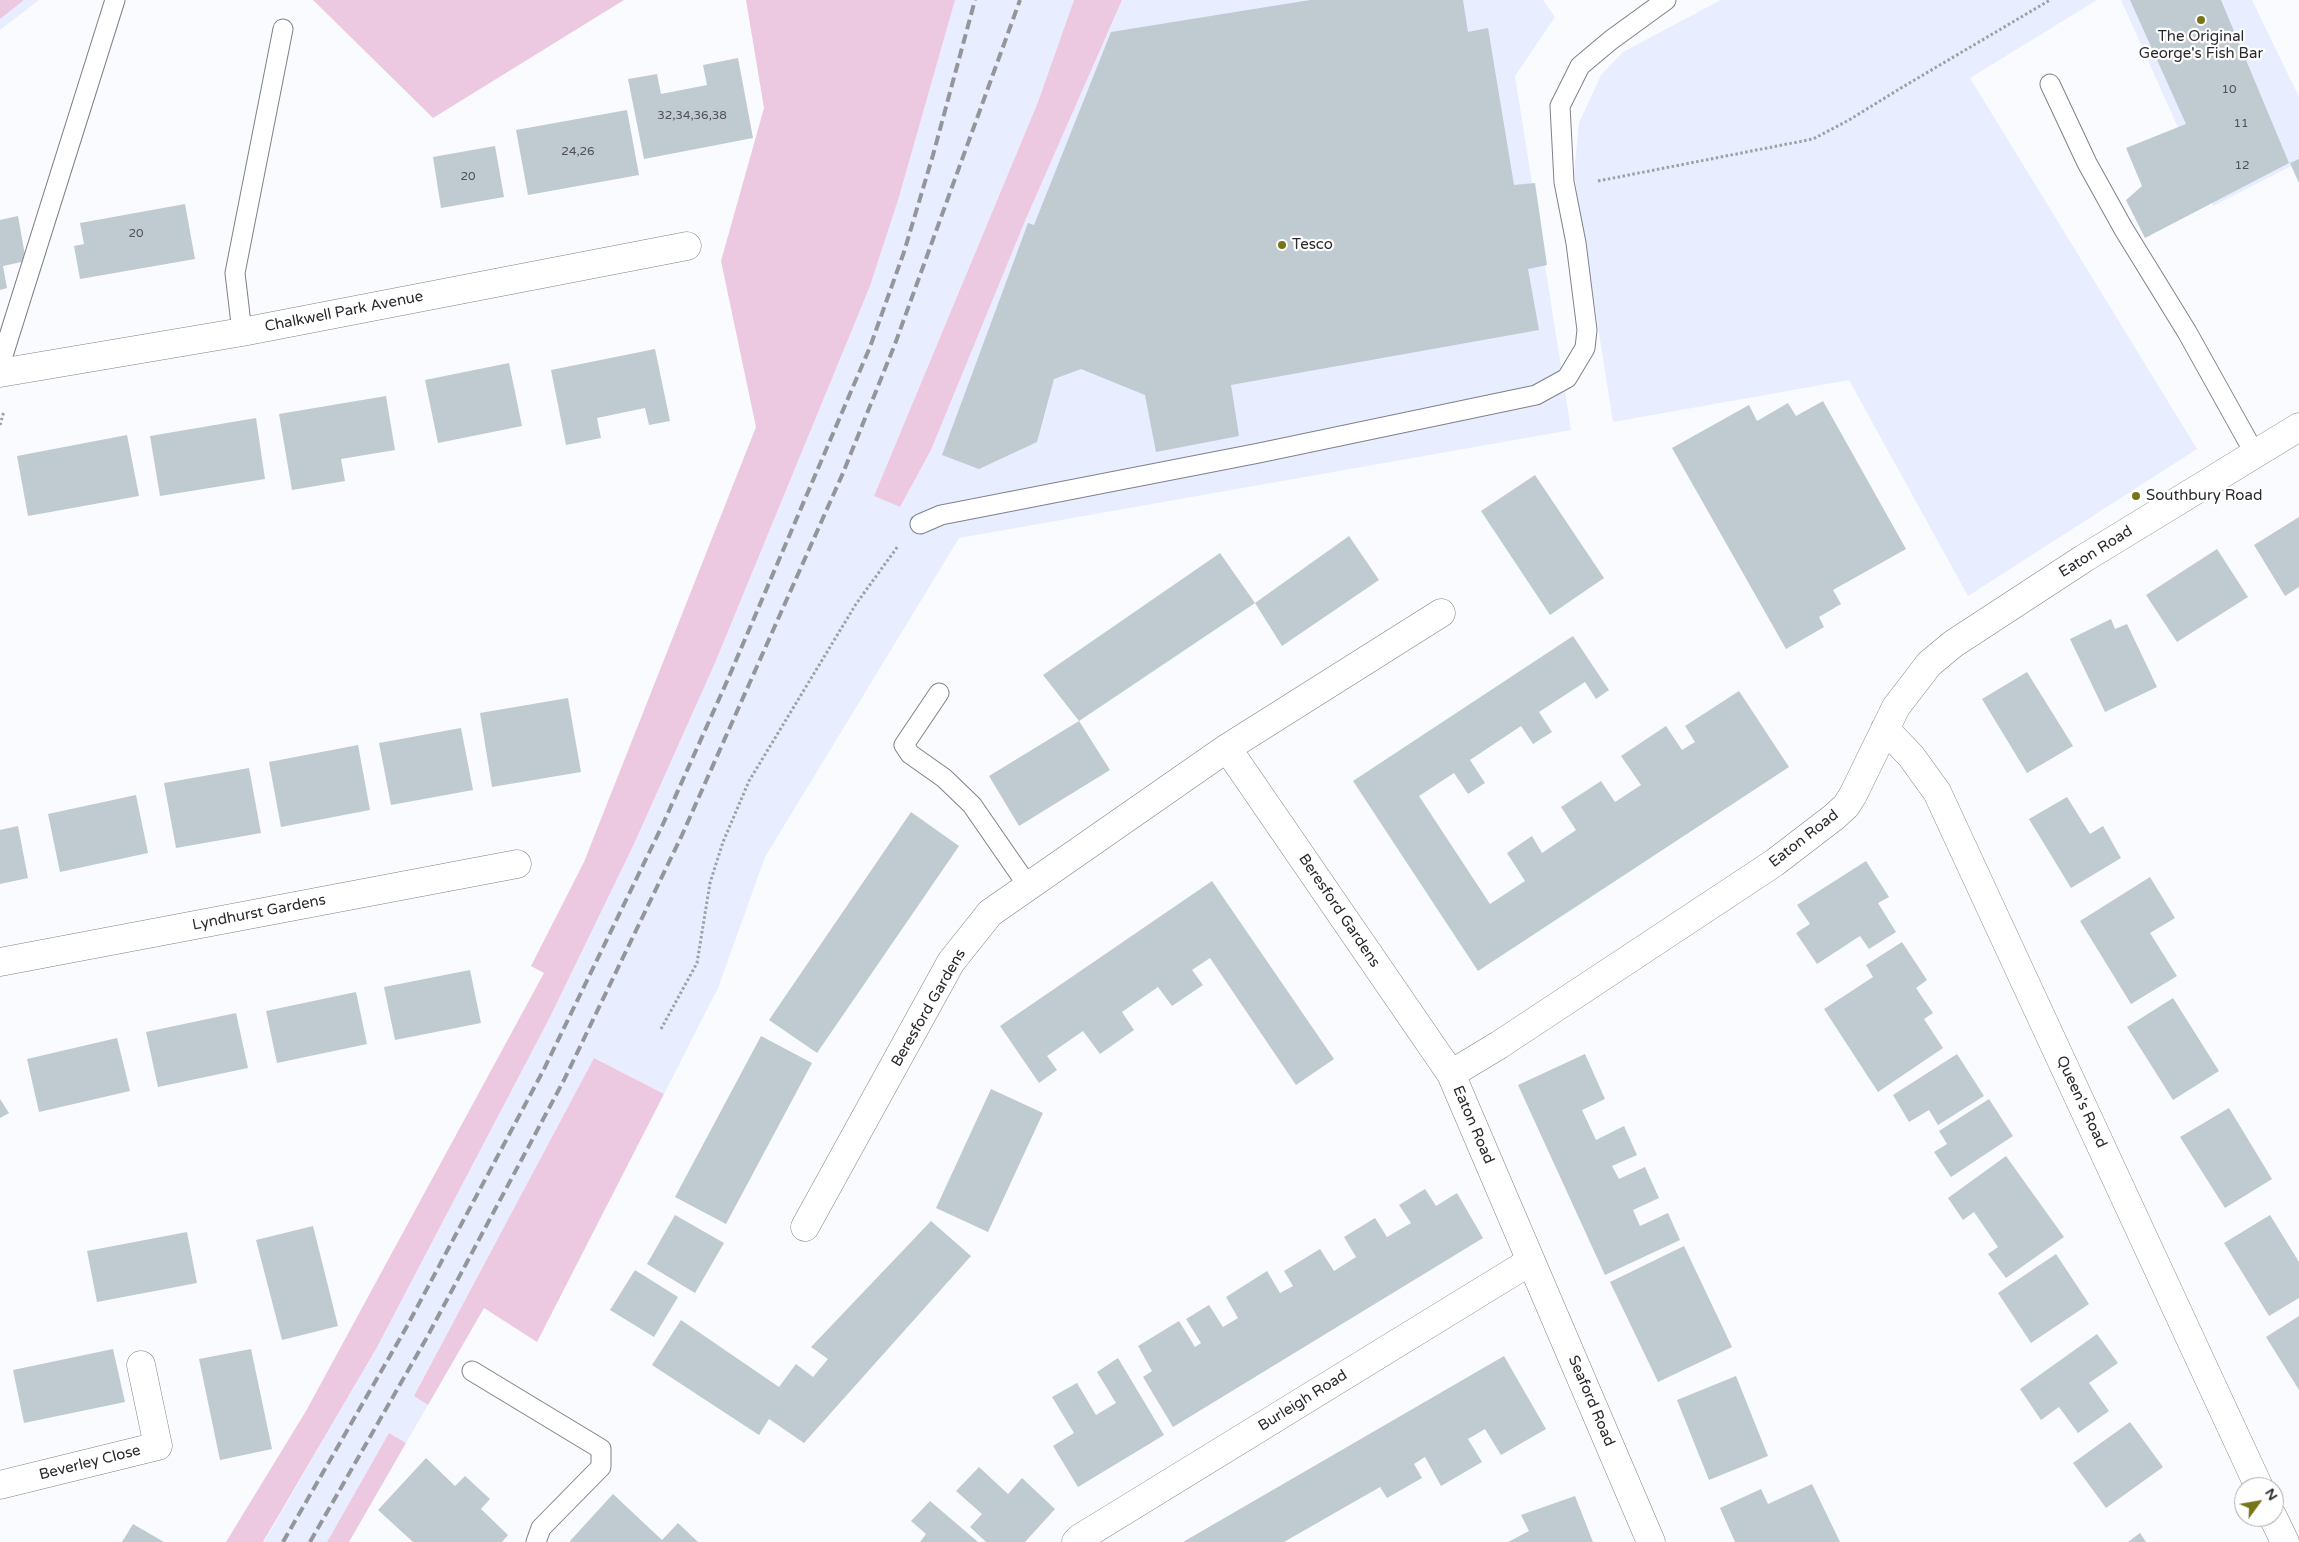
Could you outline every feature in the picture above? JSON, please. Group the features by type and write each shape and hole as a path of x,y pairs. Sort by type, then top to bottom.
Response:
{"street":[{"name":"Chalkwell Park Avenue","path":"0,372 242,332 687,246"},
{"name":"Eaton Road","path":"1531,1260 1451,1074 1499,1045 1774,863 1834,817 1846,806 1853,795 1896,707 1929,664 1953,644 2089,555 2299,427"},
{"name":"Beresford Gardens","path":"805,1227 952,962 990,913 1227,748 1441,613"},
{"name":"Queen's Road","path":"1885,729 1911,756 1937,792 2254,1477"},
{"name":"Beresford Gardens","path":"1227,748 1451,1074"},
{"name":"Lyndhurst Gardens","path":"0,962 517,864"},
{"name":"Burleigh Road","path":"1076,1542 1531,1260"},
{"name":"Seaford Road","path":"1531,1260 1651,1542"},
{"name":"Beverley Close","path":"0,1485 158,1446 141,1365"},
{"path":"2278,1527 2285,1542"}],"lane":[{"path":"0,365 115,0"},
{"path":"920,524 941,515 1260,453 1536,396 1567,378 1585,348 1587,330 1576,243 1564,182 1560,106 1580,66 1611,40 1666,0"},
{"path":"242,332 235,273 283,29"},
{"path":"2050,84 2091,171 2123,228 2177,315 2255,454"},
{"path":"940,693 904,745 910,754 944,778 972,805 1028,886"},
{"path":"472,1371 601,1449 601,1467 542,1528 536,1542"}],"path":[{"path":"1564,182 1594,181 1813,139 1849,120 2050,0"},
{"path":"661,1030 697,963 710,883 723,842 750,781 856,604 901,541 920,524"}],"shaded area":[{"path":"0,0 39,0 0,30"},
{"path":"0,0 24,0 0,19"},
{"path":"313,0 624,0 433,118"},
{"path":"746,0 955,0 899,197 870,286 715,663 634,844 550,1017 376,1349 263,1542 226,1542 306,1411 544,973 531,966 584,862 756,427 721,261 764,108"},
{"path":"955,0 1074,0 1038,102 874,496 900,507 931,450 1025,221 1122,0 1543,0 1555,17 1515,76 1571,430 959,538 765,857 718,988 664,1094 594,1058 414,1396 428,1405 406,1443 389,1433 327,1542 264,1542 376,1349 550,1017 634,844 715,663 870,286 899,197"},
{"path":"1074,0 1122,0 1025,221 931,450 900,507 874,496 1038,102"},
{"path":"1721,0 2097,0 1970,78 2197,449 1968,596 1849,380 1613,422 1574,174 1579,123 1601,75 1623,52"},
{"path":"2121,0 2252,0 2299,97 2299,162 2213,206"},
{"path":"594,1058 664,1094 537,1342 484,1308 428,1405 414,1396"},
{"path":"389,1433 406,1443 349,1542 327,1542"}],"building":[{"name":"Tesco","path":"1310,0 1463,0 1468,32 1488,28 1514,185 1535,183 1547,265 1528,269 1539,330 1231,385 1239,436 1156,452 1145,395 1081,369 1054,379 1037,442 979,469 942,455 1028,223 1034,225 1111,32"},
{"path":"2130,0 2221,0 2289,163 2145,238 2126,200 2142,186 2126,148 2186,124"},
{"path":"738,58 753,138 644,159 628,79 657,74 661,94 707,85 703,65"},
{"path":"627,110 639,175 528,195 516,130"},
{"path":"495,146 504,197 441,208 433,157"},
{"path":"2299,159 2299,183 2290,163"},
{"path":"185,204 195,259 80,279 74,246 84,244 80,223"},
{"path":"18,216 26,261 3,266 7,288 0,290 0,220"},
{"path":"655,349 670,421 649,425 645,408 597,418 601,438 566,445 551,370"},
{"path":"509,363 522,426 438,443 425,380"},
{"path":"386,396 395,450 341,459 345,481 292,490 279,414"},
{"path":"1823,401 1906,549 1833,590 1841,604 1819,617 1824,627 1786,649 1672,448 1749,405 1757,421 1788,403 1796,416"},
{"path":"256,418 265,479 160,496 150,436"},
{"path":"127,435 139,496 28,516 17,456"},
{"path":"1535,475 1604,578 1550,615 1481,511"},
{"path":"2299,517 2299,587 2285,596 2254,545"},
{"path":"1349,536 1379,580 1282,646 1255,603"},
{"path":"2217,549 2248,597 2177,642 2146,595"},
{"path":"1220,553 1255,603 1079,721 1043,675"},
{"path":"2111,619 2115,629 2127,624 2157,687 2105,712 2070,639"},
{"path":"1573,636 1609,690 1596,699 1585,682 1539,712 1552,732 1533,744 1521,726 1470,760 1485,783 1468,794 1454,773 1419,796 1490,904 1525,881 1507,853 1532,836 1542,853 1576,830 1561,807 1601,781 1615,802 1641,785 1621,756 1666,726 1682,750 1695,742 1685,726 1739,691 1789,767 1478,971 1353,781"},
{"path":"2027,672 2073,746 2027,773 1982,699"},
{"path":"568,698 581,772 492,787 480,713"},
{"path":"1079,721 1110,770 1019,826 989,776"},
{"path":"461,728 473,790 391,805 379,743"},
{"path":"358,745 370,810 281,827 269,762"},
{"path":"249,768 261,833 176,848 164,783"},
{"path":"136,795 148,853 60,872 48,814"},
{"path":"2067,797 2090,834 2103,826 2121,858 2071,888 2029,819"},
{"path":"911,812 959,846 817,1053 769,1020"},
{"path":"18,826 28,878 0,884 0,830"},
{"path":"1866,861 1889,897 1878,903 1896,932 1869,949 1860,936 1817,964 1796,933 1810,924 1797,905"},
{"path":"2150,877 2175,918 2150,933 2177,976 2131,1004 2080,921"},
{"path":"1212,881 1334,1059 1296,1085 1210,958 1192,970 1203,985 1172,1006 1158,987 1122,1012 1134,1030 1100,1054 1083,1031 1047,1056 1057,1070 1039,1083 1000,1026"},
{"path":"1902,942 1927,980 1916,988 1933,1013 1924,1019 1943,1048 1878,1092 1824,1009 1873,977 1866,965"},
{"path":"470,970 481,1023 395,1040 384,987"},
{"path":"356,992 367,1044 277,1063 266,1011"},
{"path":"2173,998 2219,1071 2173,1100 2127,1027"},
{"path":"236,1013 248,1068 158,1087 146,1032"},
{"path":"761,1036 812,1063 726,1224 675,1197"},
{"path":"117,1038 130,1091 39,1112 27,1059"},
{"path":"1585,1054 1605,1099 1582,1110 1596,1140 1624,1126 1637,1155 1612,1166 1619,1179 1645,1167 1659,1198 1633,1210 1640,1226 1668,1213 1680,1240 1605,1275 1518,1085"},
{"path":"1957,1054 1984,1096 1938,1125 1929,1110 1909,1122 1893,1095"},
{"path":"991,1089 1043,1113 988,1232 936,1208"},
{"path":"0,1099 9,1113 0,1118"},
{"path":"1989,1099 2013,1136 1951,1177 1934,1152 1947,1144 1939,1131"},
{"path":"2229,1108 2272,1179 2225,1208 2180,1137"},
{"path":"2006,1156 2064,1237 2006,1278 1988,1254 1998,1247 1974,1212 1963,1220 1948,1198"},
{"path":"1425,1189 1436,1206 1457,1193 1483,1238 1173,1427 1143,1377 1152,1371 1138,1346 1179,1321 1195,1347 1201,1343 1186,1319 1209,1305 1223,1327 1238,1318 1226,1297 1267,1271 1280,1293 1293,1286 1284,1271 1320,1249 1334,1271 1356,1257 1344,1237 1375,1218 1387,1237 1411,1223 1399,1205"},
{"path":"675,1215 724,1243 695,1293 647,1264"},
{"path":"2270,1215 2299,1262 2299,1298 2269,1316 2224,1243"},
{"path":"931,1221 971,1256 804,1443 769,1419 759,1435 652,1365 681,1320 779,1387 796,1364 813,1377 828,1359 811,1347"},
{"path":"313,1226 338,1326 282,1340 256,1240"},
{"path":"187,1232 197,1283 97,1302 87,1251"},
{"path":"1684,1246 1732,1347 1658,1382 1610,1282"},
{"path":"2056,1254 2089,1304 2031,1343 1998,1293"},
{"path":"635,1270 678,1297 654,1337 610,1310"},
{"path":"2299,1316 2299,1390 2266,1337"},
{"path":"2097,1334 2118,1363 2089,1383 2109,1411 2078,1433 2059,1407 2041,1420 2020,1389"},
{"path":"113,1349 125,1402 24,1423 13,1370"},
{"path":"251,1349 272,1449 220,1460 199,1359"},
{"path":"1504,1356 1546,1429 1501,1455 1485,1429 1468,1439 1482,1462 1441,1486 1425,1457 1414,1464 1422,1478 1387,1498 1380,1487 1284,1542 1183,1542"},
{"path":"1118,1358 1164,1435 1078,1487 1053,1446 1074,1433 1052,1397 1077,1383 1096,1415 1116,1403 1097,1372"},
{"path":"1736,1376 1768,1456 1709,1480 1677,1400"},
{"path":"2130,1422 2163,1467 2106,1508 2073,1463"},
{"path":"426,1458 455,1486 465,1476 490,1499 481,1509 508,1535 502,1542 413,1542 378,1510"},
{"path":"979,1467 1008,1494 1022,1478 1055,1509 1025,1542 986,1542 970,1527 982,1514 956,1491"},
{"path":"1812,1484 1840,1542 1735,1542 1720,1508 1761,1489 1768,1504"},
{"path":"613,1494 662,1540 678,1523 698,1542 571,1542"},
{"path":"1575,1496 1593,1542 1508,1542 1529,1531 1521,1515"},
{"path":"930,1501 978,1542 920,1542 926,1534 911,1521"},
{"path":"133,1524 164,1542 122,1542"},
{"path":"2140,1533 2146,1542 2128,1542"}],"railway":[{"path":"283,1542 406,1328 543,1071 663,824 728,679 870,347 904,252 933,155 975,0"},
{"path":"310,1542 426,1339 564,1080 682,835 843,473 895,344 1020,0"}],"place":[{"name":"The Original George's Fish Bar","path":"2201,20"},
{"name":"Tesco","path":"1282,245"},
{"name":"Southbury Road","path":"2136,496"}]}
